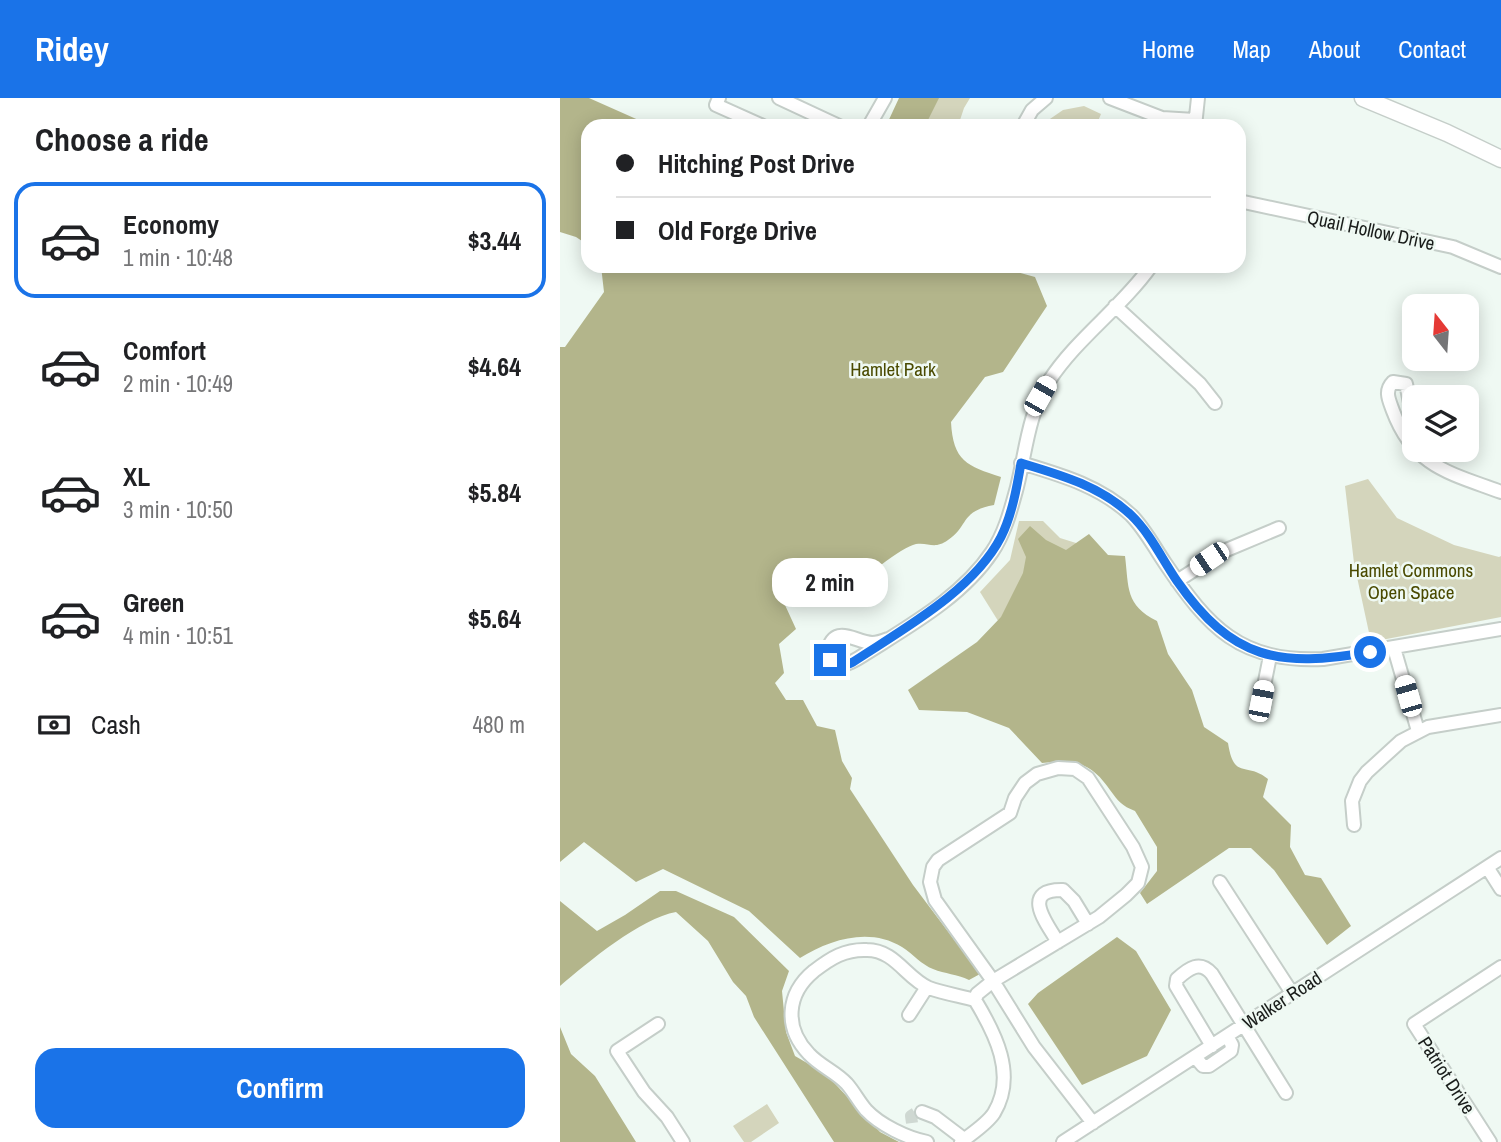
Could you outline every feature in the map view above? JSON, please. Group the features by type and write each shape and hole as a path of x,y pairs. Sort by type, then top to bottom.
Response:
{"main road":[{"path":"1363,98 1501,159"}],"street":[{"path":"719,98 716,105 747,119"},
{"path":"779,98 824,119"},
{"path":"870,119 885,98"},
{"path":"1027,119 1032,110 1046,98"},
{"path":"1110,98 1169,119"},
{"path":"1195,119 1198,98"},
{"name":"Quail Hollow Drive","path":"1246,203 1453,247 1501,267"},
{"path":"888,639 935,608 971,579 992,552 1002,534 1027,435 1040,396 1074,350 1145,273"},
{"path":"1115,306 1200,384 1215,403"},
{"path":"1402,433 1388,394 1389,386 1393,382 1403,382 1405,385"},
{"path":"1431,462 1501,492"},
{"path":"1434,462 1440,468"},
{"path":"1021,463 1071,478 1113,501 1142,528 1197,608 1222,633 1270,656 1303,660 1323,659 1501,629"},
{"path":"1177,580 1224,551 1279,528"},
{"path":"1394,648 1418,731"},
{"path":"1261,701 1270,656"},
{"path":"1354,825 1352,801 1360,781 1388,751 1418,731 1501,715"},
{"path":"975,1000 977,994 993,981 1088,924 1138,883 1142,867 1133,847 1087,778 1075,769 1058,768 1037,774 1025,783 1015,798 1010,813 938,860 933,867 930,883 935,900 993,981 1034,1047 1093,1123"},
{"name":"Walker Road","path":"1063,1142 1501,858"},
{"path":"1487,867 1501,889"},
{"path":"1220,882 1292,993"},
{"path":"1058,942 1041,916 1038,903 1042,895 1051,890 1063,890 1074,901 1088,924"},
{"path":"920,1140 888,1126 867,1111 846,1084 809,1054 795,1033 791,1014 794,993 803,980 829,959 847,951 870,949 888,955 927,987 975,1000 1002,1052 1002,1092 993,1114 962,1141 935,1117 922,1112"},
{"path":"1212,1045 1176,986 1177,979 1188,968 1200,965 1206,967 1286,1093"},
{"name":"Patriot Drive","path":"1490,1142 1414,1024 1501,967"},
{"path":"909,1015 927,987"},
{"path":"658,1024 617,1051 644,1092 667,1117 683,1142"},
{"path":"1195,1057 1203,1066 1209,1066 1231,1051 1232,1045 1227,1036"},
{"path":"912,1123 920,1140"}],"green space":[{"path":"560,98 589,98 636,119 581,119 581,240 560,232"},
{"path":"899,98 939,98 928,119 889,119"},
{"path":"915,98 970,98 960,119 904,119"},
{"path":"1084,106 1101,114 1099,119 1050,119 1063,110"},
{"name":"Hamlet Park","path":"602,273 1021,273 1035,277 1047,306 1003,372 985,377 951,422 955,446 964,460 1001,477 994,505 975,511 955,535 943,543 909,546 848,591 814,588 800,592 785,605 796,629 779,644 784,673 775,683 786,700 803,700 817,726 835,730 842,761 852,778 850,789 913,885 980,974 969,980 929,967 902,947 877,938 837,941 800,958 749,911 663,869 636,882 584,842 560,862 560,347 565,347 604,292"},
{"name":"Hamlet Commons Open Space","path":"1368,479 1397,518 1454,545 1501,556 1501,617 1371,642 1354,563 1345,486"},
{"path":"1019,521 1043,521 1060,538 1089,547 1015,648 980,592 1010,560"},
{"path":"1030,526 1046,540 1066,550 1089,534 1108,555 1125,556 1128,586 1134,602 1139,609 1157,621 1168,654 1192,690 1204,727 1228,743 1237,766 1268,779 1263,797 1291,825 1290,847 1305,875 1321,878 1351,926 1327,945 1274,870 1251,848 1229,848 1147,904 1140,893 1157,871 1157,847 1135,811 1121,803 1096,773 1081,764 1042,763 1009,728 967,712 919,710 908,690 977,642 1001,617 1023,573 1026,557 1018,539"},
{"path":"660,891 676,891 734,917 789,971 782,991 786,1032 795,1056 826,1074 880,1132 899,1142 834,1142 754,1017 746,996 733,982 708,941 676,912 631,932 560,986 560,901 597,931"},
{"path":"1117,937 1136,951 1171,1010 1147,1056 1082,1085 1028,1004 1038,993"},
{"path":"560,1027 571,1054 595,1076 636,1142 560,1142"},
{"path":"767,1104 779,1123 751,1142 744,1142 733,1126"}],"tunnel":[{"path":"912,1123 911,1116 922,1112"}],"route":[{"path":"830,660 836,665 846,666 853,662 935,608 971,579 1002,534 1017,488 1021,463 1089,486 1132,516 1197,608 1222,633 1253,650 1270,656 1303,660 1370,652"}]}
